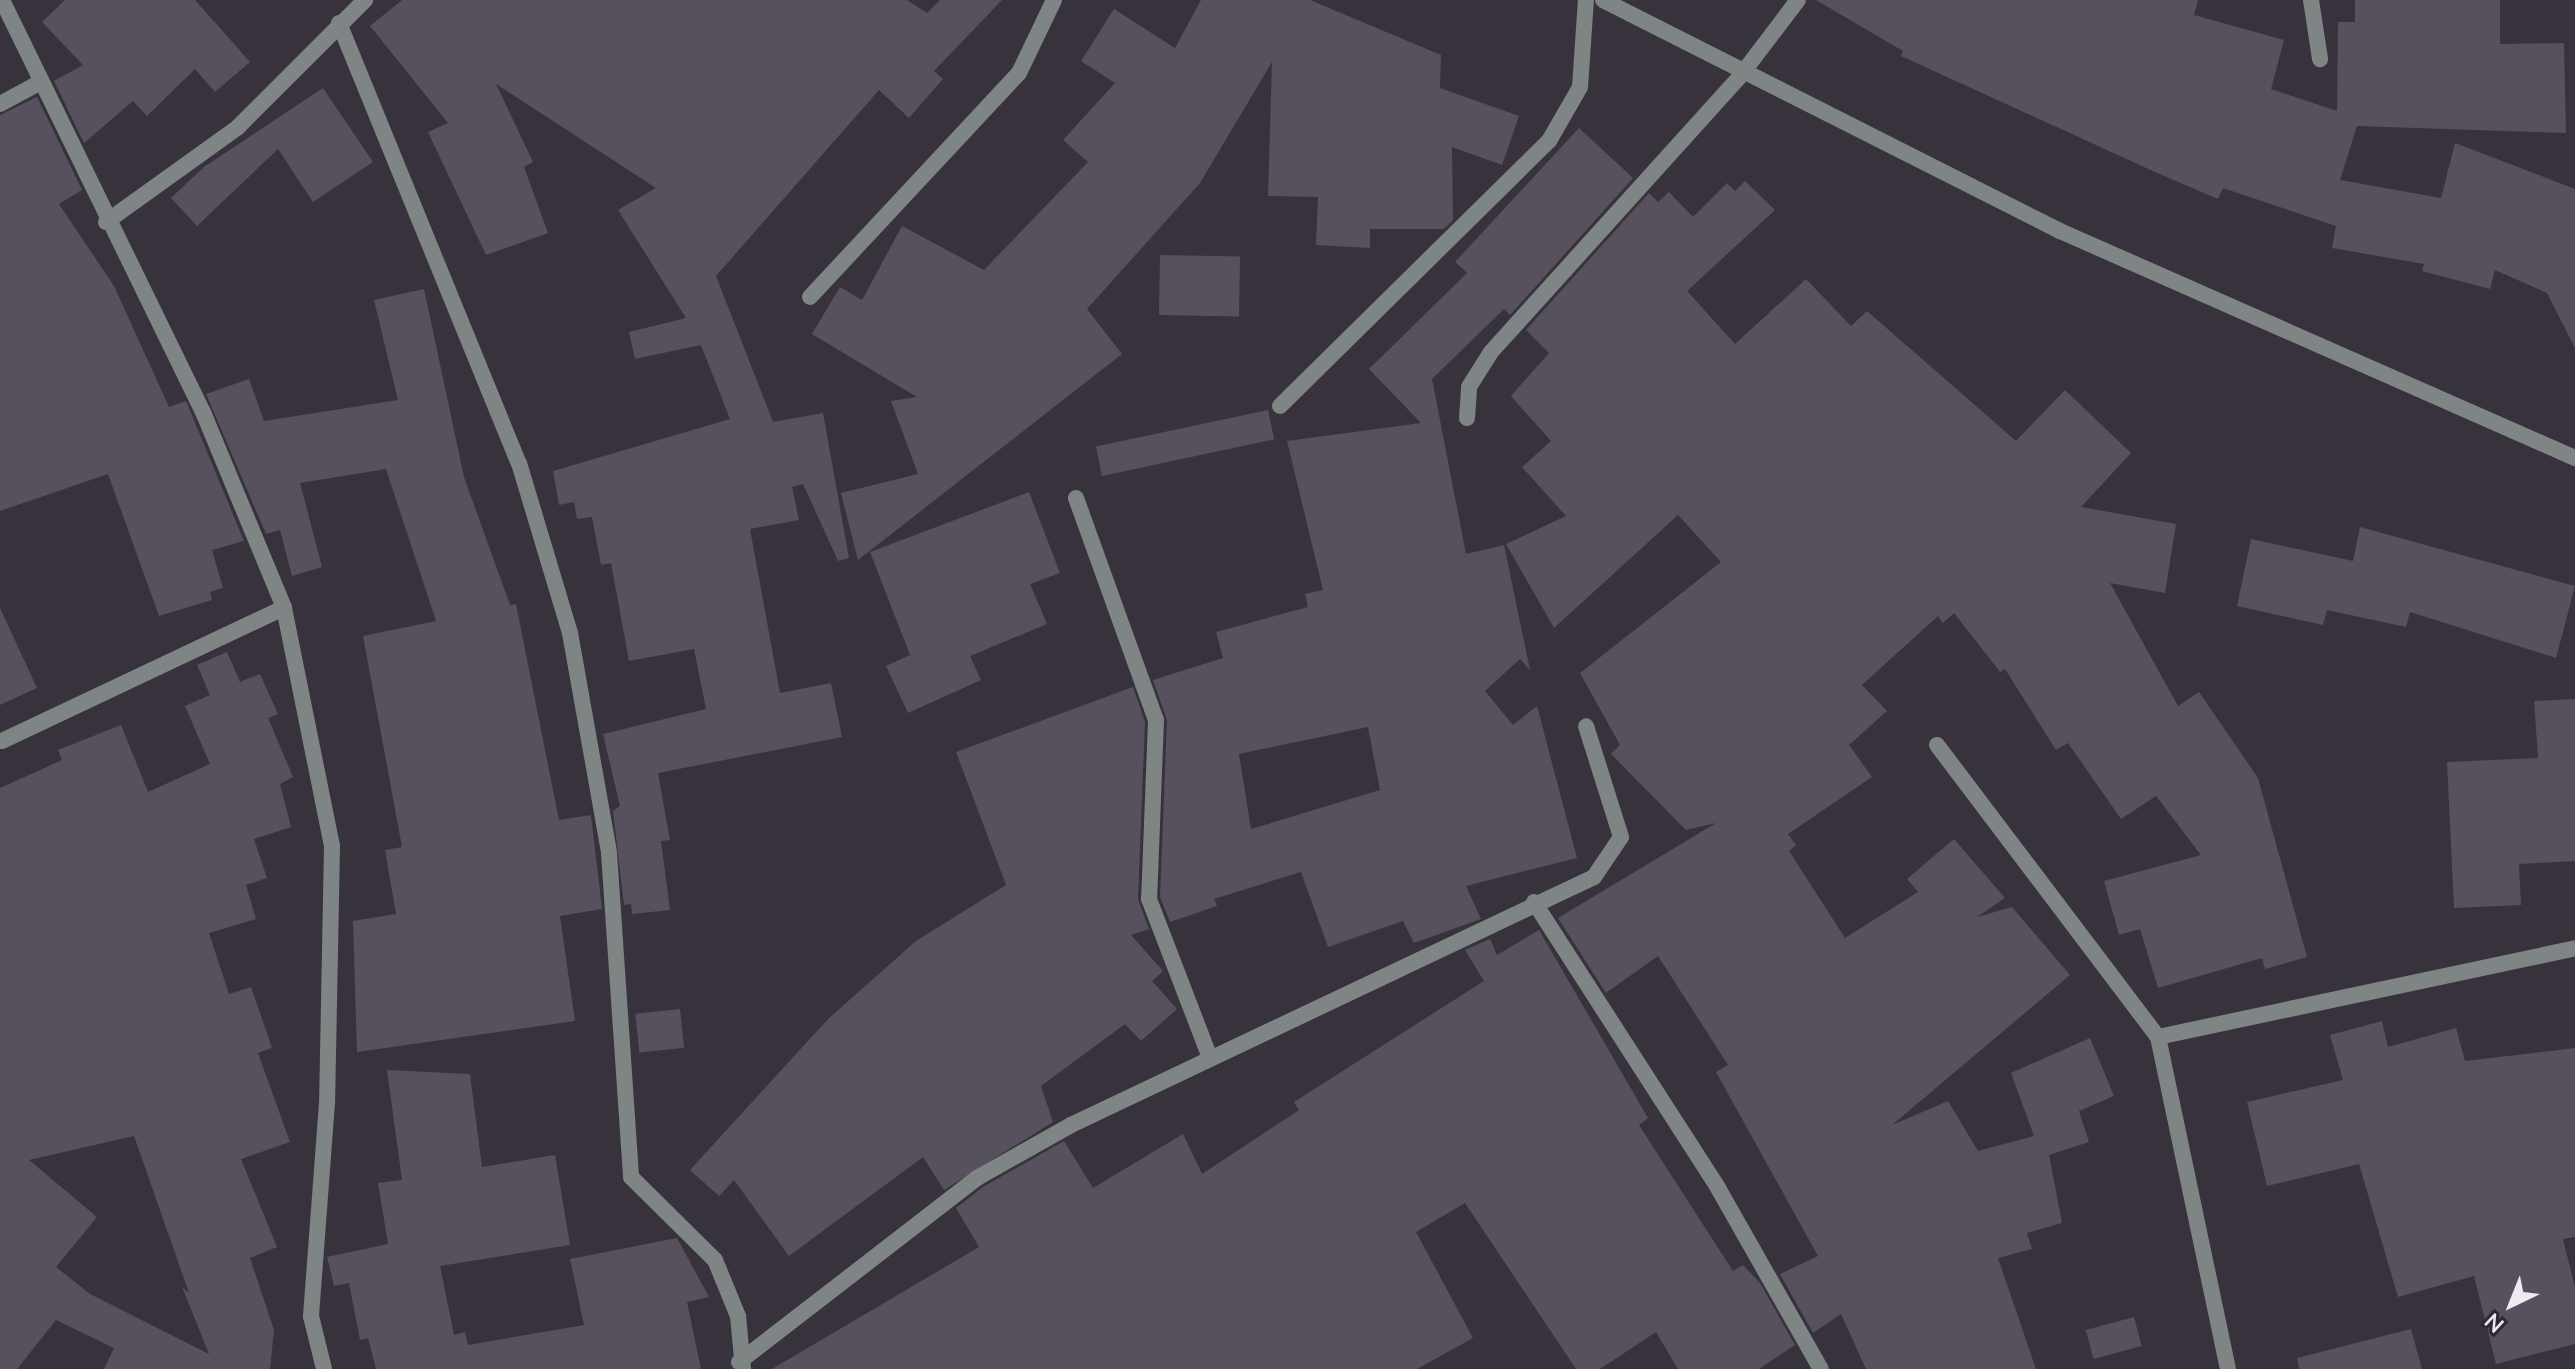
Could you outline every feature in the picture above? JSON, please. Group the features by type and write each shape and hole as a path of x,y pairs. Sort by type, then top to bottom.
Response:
{"street":[{"path":"2,0 106,222 203,412 284,608 332,846 327,1103 311,1316 324,1369"},
{"path":"106,222 238,127 365,0"},
{"path":"810,297 1019,73 1054,0"},
{"path":"1280,406 1549,141 1580,87 1586,0"},
{"path":"1603,0 1741,75 2060,231 2575,458"},
{"path":"1467,418 1469,387 1491,352 1741,75 1798,0"},
{"path":"2311,0 2320,59"},
{"path":"339,23 519,463 570,633 609,853 631,1177 715,1260 738,1316 741,1365"},
{"path":"0,104 39,83"},
{"path":"1076,498 1156,720 1149,899 1210,1058"},
{"path":"2,741 284,608"},
{"path":"741,1365 977,1178 1210,1058 1534,902 1594,877 1621,837 1586,726"},
{"path":"1937,745 2158,1037 2228,1369"},
{"path":"1534,902 1718,1188 1821,1369"},
{"path":"2158,1037 2575,948"}],"building":[{"path":"65,0 195,0 250,62 215,92 195,69 147,116 133,101 84,143 54,81 83,65 42,22"},
{"path":"402,0 907,0 927,13 940,0 1002,0 934,71 943,79 909,118 879,90 716,276 773,422 823,413 849,558 838,561 803,484 792,487 799,520 750,529 780,693 831,683 842,737 658,773 670,840 661,841 670,910 632,914 631,904 624,905 613,811 620,806 603,734 706,709 694,649 629,661 611,563 601,565 592,517 577,519 574,502 559,505 553,471 730,419 701,345 635,359 629,332 686,318 618,210 656,188 496,84 533,162 524,167 548,233 486,255 428,132 448,123 370,26"},
{"path":"1201,0 1310,0 1441,55 1440,88 1519,116 1502,165 1452,147 1453,220 1444,229 1370,229 1370,248 1316,245 1318,197 1268,196 1272,62 1200,183 1087,309 1122,354 858,560 841,493 918,474 891,401 917,397 812,334 840,287 862,300 902,226 984,270 1088,162 1063,140 1115,83 1081,61 1114,9 1175,48"},
{"path":"1816,0 2198,0 2194,15 2284,40 2271,89 2337,111 2338,22 2355,22 2355,0 2500,0 2500,44 2564,43 2566,133 2357,126 2340,180 2441,198 2455,143 2575,189 2575,348 2547,293 2495,270 2490,289 2422,271 2424,264 2332,248 2336,226 2223,188 2218,199 2155,172 1901,56 1903,51"},
{"path":"323,88 373,162 313,202 278,149 197,226 171,198 204,167"},
{"path":"37,97 82,190 59,204 114,286 169,407 186,401 244,541 212,550 223,588 210,592 212,600 159,616 108,474 0,511 0,115"},
{"path":"1579,128 1633,178 1510,315 1504,309 1432,379 1466,554 1504,545 1530,670 1520,659 1485,691 1513,725 1537,706 1577,858 1466,886 1481,919 1414,943 1403,921 1328,947 1301,872 1214,899 1217,906 1170,922 1160,897 1167,720 1153,680 1223,658 1216,632 1308,607 1305,594 1323,590 1287,441 1421,423 1369,369 1467,273 1455,262","holes":["1368,727 1380,790 1251,829 1239,754"]},
{"path":"1745,181 1775,210 1687,291 1735,344 1806,279 1851,326 1867,311 2016,441 2065,390 2131,453 2081,507 2176,524 2165,593 2110,583 2178,706 2199,692 2258,778 2307,957 2265,969 2262,958 2158,988 2140,929 2119,935 2104,881 2201,855 2156,796 2121,819 2068,743 2056,750 2005,669 2000,672 1954,613 1943,623 1938,616 1862,685 1887,711 1849,745 1872,777 1788,834 1796,845 1789,851 1845,938 1918,892 1907,879 1954,839 2005,898 1977,917 2012,907 2070,975 1892,1125 1948,1101 1978,1151 2034,1136 2011,1073 2090,1038 2114,1096 2079,1111 2089,1142 2049,1155 2062,1223 2027,1233 2032,1249 1998,1258 2036,1369 1866,1369 1841,1314 1813,1333 1780,1274 1818,1256 1716,1072 1728,1065 1658,956 1606,993 1558,918 1716,823 1686,830 1611,754 1620,745 1580,673 1721,562 1678,515 1554,628 1506,544 1566,516 1522,467 1551,441 1511,396 1549,353 1526,330 1649,193 1658,202 1669,192 1693,217 1727,183 1735,191"},
{"path":"1160,255 1240,256 1239,316 1159,315"},
{"path":"424,289 464,477 510,605 516,604 559,820 591,815 602,909 560,916 575,1021 357,1052 353,921 396,914 385,850 402,847 363,636 436,621 386,469 300,483 322,567 292,576 280,530 266,534 206,394 249,379 264,421 398,400 374,300"},
{"path":"1268,410 1274,439 1102,476 1096,447"},
{"path":"1029,492 1060,573 1030,584 1047,624 970,656 981,680 908,713 886,666 910,655 870,552"},
{"path":"2360,527 2575,586 2556,658 2410,612 2406,627 2327,610 2323,625 2237,606 2251,539 2353,561"},
{"path":"0,608 37,688 0,705"},
{"path":"227,652 240,682 260,674 278,714 268,718 293,777 280,784 291,827 254,839 267,878 246,885 256,919 209,933 229,994 251,987 272,1048 258,1053 290,1142 241,1159 277,1247 250,1258 274,1330 270,1369 104,1369 114,1348 56,1320 17,1369 0,1369 0,788 62,760 58,750 121,725 148,792 210,764 185,706 210,695 197,665","holes":["134,1136 189,1293 182,1287 209,1354 90,1294 56,1267 97,1217 29,1160"]},
{"path":"1133,687 1145,722 1138,899 1149,929 1131,935 1163,971 1152,981 1177,1009 1141,1041 1125,1024 1041,1086 1053,1122 944,1190 923,1157 789,1256 734,1180 719,1196 690,1170 828,1019 916,941 1006,885 956,752"},
{"path":"2575,699 2575,861 2519,864 2521,905 2454,908 2447,762 2538,758 2534,701"},
{"path":"1539,930 1648,1118 1639,1125 1733,1271 1743,1265 1760,1283 1795,1345 1759,1369 1678,1369 1656,1332 1600,1369 1576,1369 1465,1203 1416,1232 1473,1338 1417,1369 772,1369 979,1247 956,1208 983,1187 1064,1141 1093,1188 1183,1134 1202,1174 1299,1110 1294,1102 1484,981 1465,950 1490,939 1497,955"},
{"path":"680,1009 684,1048 639,1052 635,1014"},
{"path":"2382,1021 2388,1047 2456,1028 2465,1061 2575,1048 2575,1237 2563,1239 2575,1287 2575,1344 2496,1364 2474,1276 2398,1297 2359,1164 2267,1186 2247,1102 2343,1080 2330,1035"},
{"path":"387,1070 470,1074 482,1167 555,1155 570,1245 440,1266 454,1335 465,1332 468,1345 584,1325 570,1259 677,1238 709,1297 687,1302 701,1369 376,1369 368,1338 360,1340 349,1283 334,1286 327,1257 388,1244 378,1183 402,1180"},
{"path":"2134,1317 2142,1346 2093,1359 2086,1330"},
{"path":"2411,1329 2422,1369 2299,1369 2297,1358"}]}
